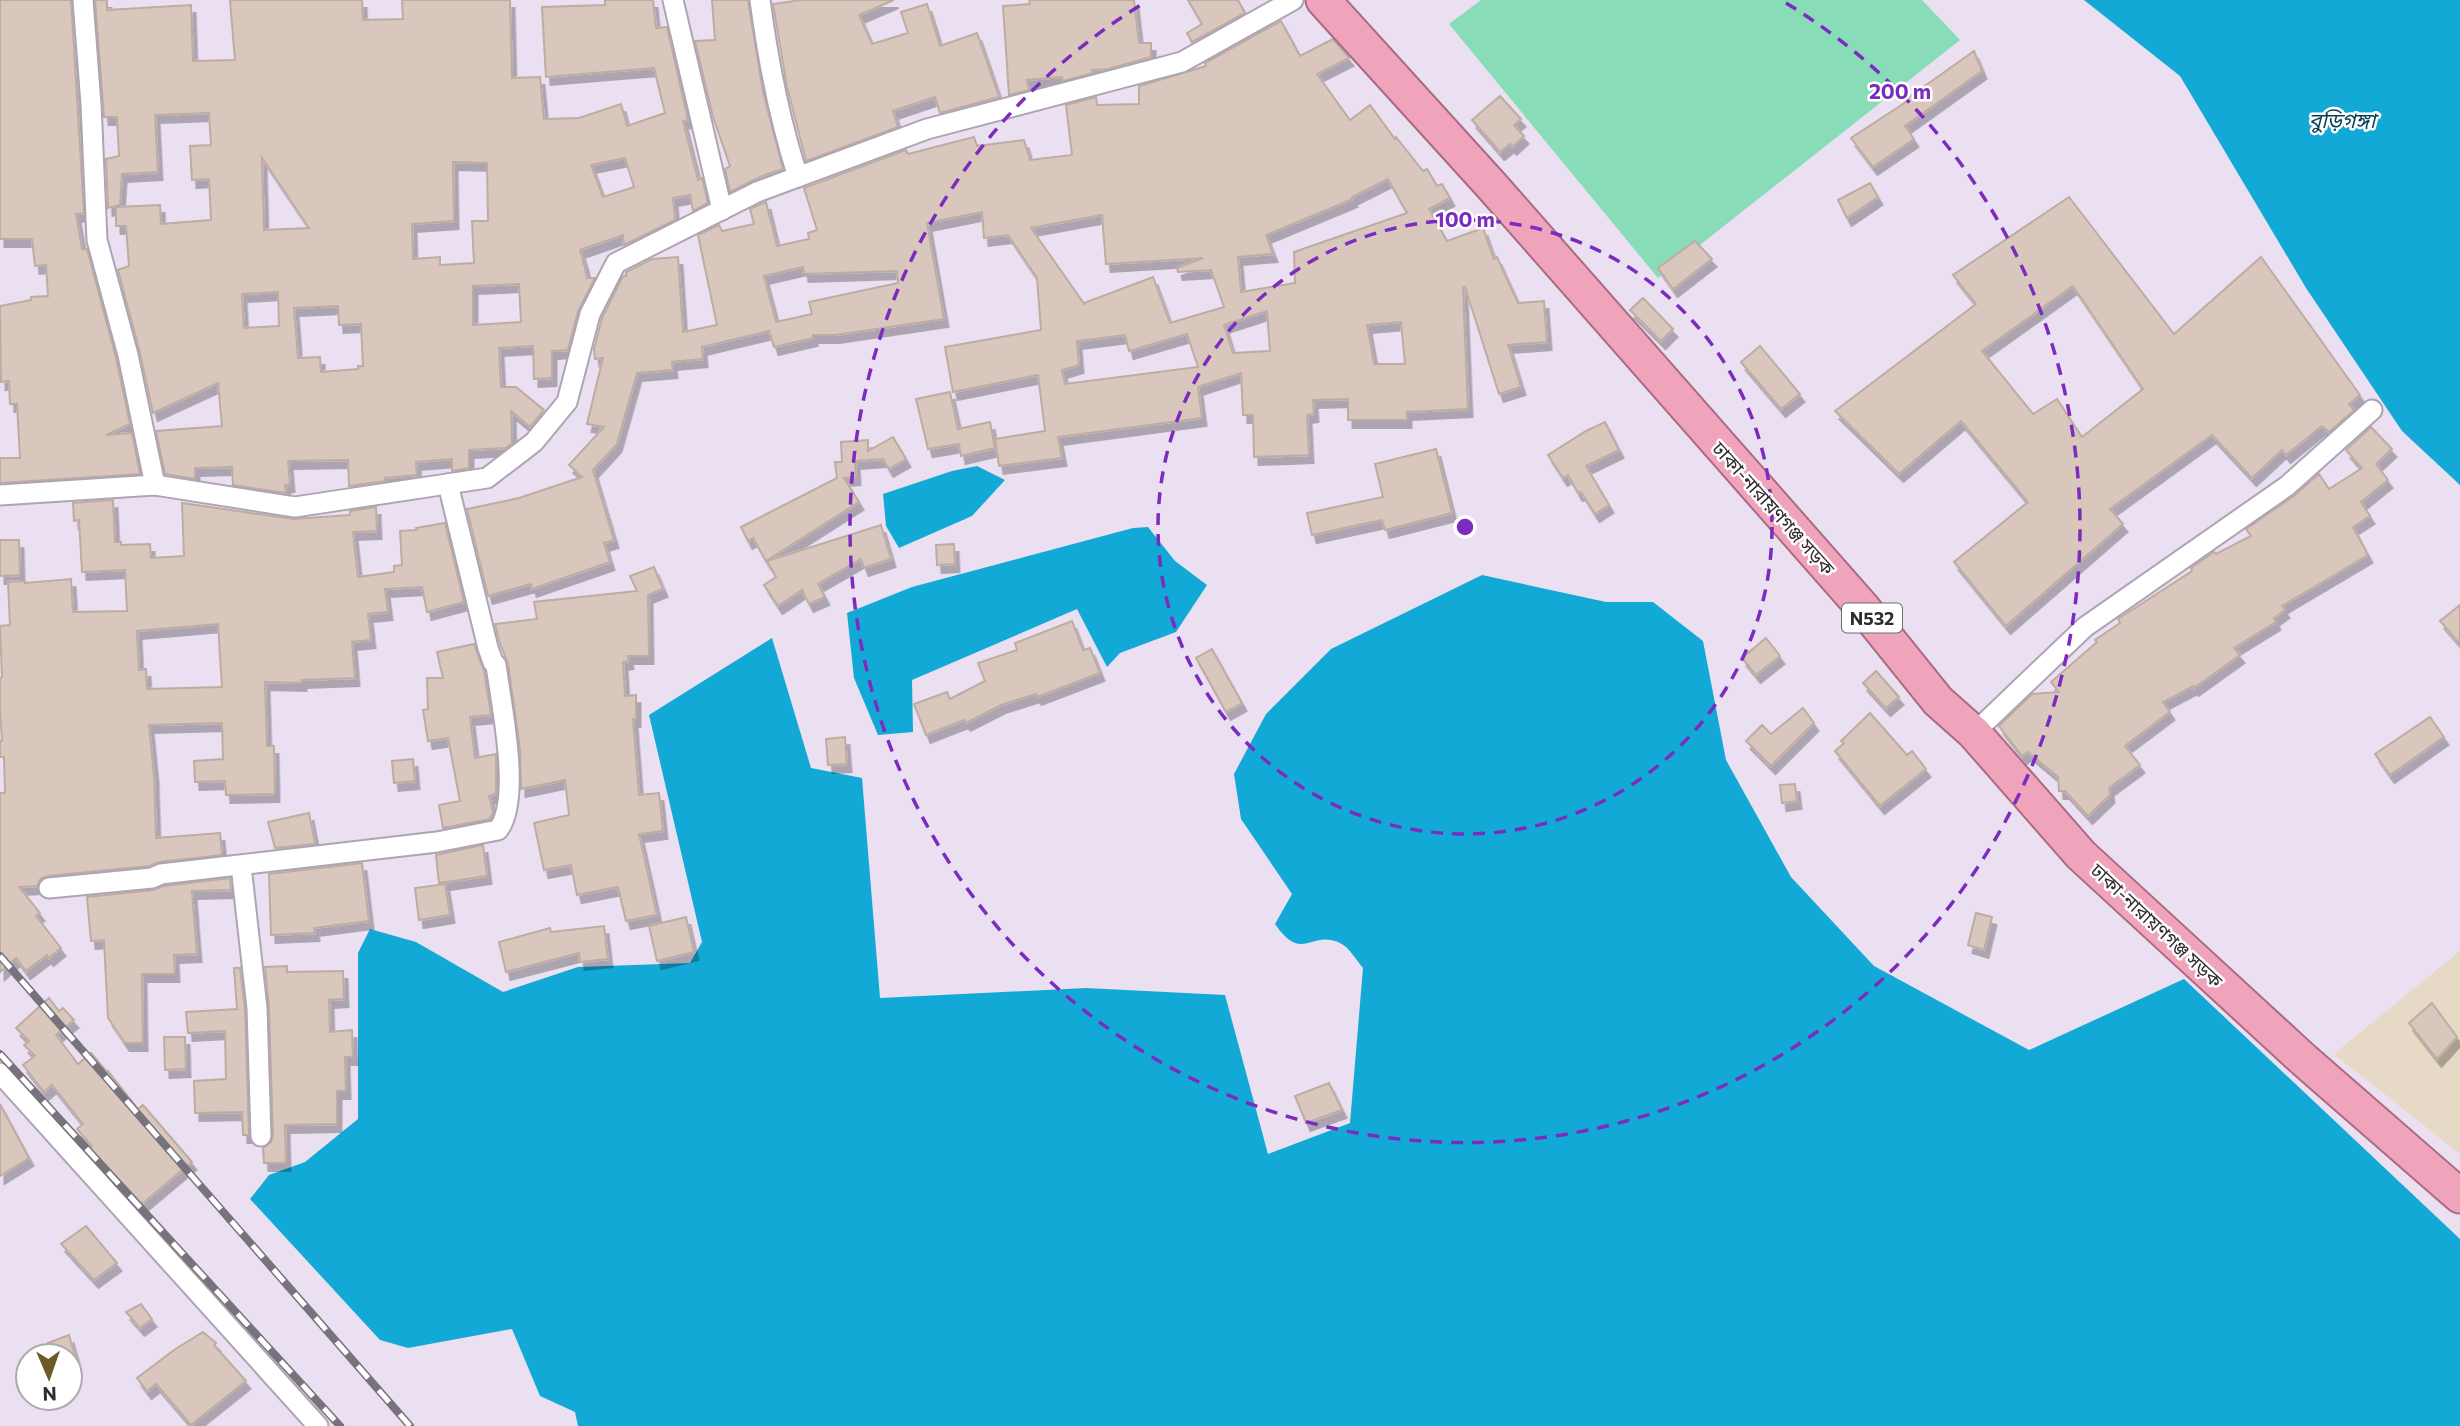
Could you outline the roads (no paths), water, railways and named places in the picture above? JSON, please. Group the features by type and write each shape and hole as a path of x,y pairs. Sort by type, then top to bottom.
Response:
{"highway":[{"name":"ঢাকা-নারায়ণগঞ্জ সড়ক","path":"1323,0 1864,609 1938,701 1974,733 2081,855 2304,1060 2460,1196"}],"street":[{"path":"83,0 97,240 128,355 155,485"},
{"path":"673,0 722,210"},
{"path":"760,0 768,66 798,177"},
{"path":"0,495 155,485 295,507 487,478 534,442 567,402 590,314 616,263 757,192 927,129 1182,62 1293,0"},
{"path":"1974,733 2085,627 2287,486 2372,410"},
{"path":"49,888 152,878 161,874 437,842 498,830 506,814 510,780 496,665 488,648 448,484"},
{"path":"241,866 257,1007 261,1136"},
{"path":"0,1073 318,1426"}],"water":[{"name":"বুড়িগঙ্গা","path":"2084,0 2460,0 2460,485 2402,431 2306,288 2180,76"},
{"path":"977,466 1005,480 972,516 899,548 886,526 883,494 952,471"},
{"path":"1148,527 1175,561 1207,585 1176,632 1120,653 1107,667 1077,609 912,680 913,732 878,735 854,678 847,613 912,587 1133,528"},
{"path":"1482,575 1606,602 1653,602 1703,641 1726,760 1791,877 1874,966 2029,1050 2184,979 2460,1239 2460,1426 578,1426 575,1412 540,1396 512,1329 408,1348 380,1340 250,1199 269,1175 305,1162 358,1119 358,953 370,929 416,942 503,992 578,967 690,963 702,942 649,715 772,638 811,768 862,778 880,998 1086,988 1225,995 1268,1154 1350,1123 1363,968 1340,943 1330,940 1300,944 1293,942 1275,924 1292,894 1241,819 1234,774 1266,714 1331,649"}],"railway":[{"path":"0,956 410,1426"},
{"path":"0,1054 340,1426"}]}
